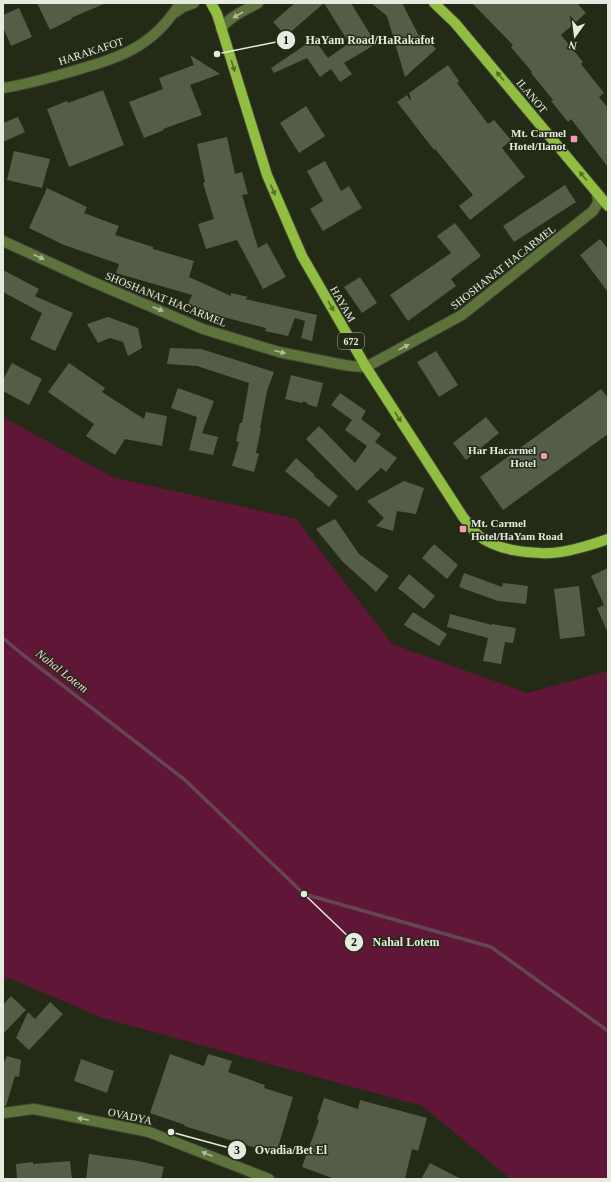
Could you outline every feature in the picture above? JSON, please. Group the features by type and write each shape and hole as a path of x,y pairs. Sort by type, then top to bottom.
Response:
{"main road":[{"name":"HAYAM","path":"210,3 217,14 270,182 302,256 366,367 464,517 479,536 498,547 525,552 552,553 586,546 608,539"},
{"name":"ILANOT","path":"434,3 455,23 608,206"}],"street":[{"name":"HARAKAFOT","path":"3,88 20,86 98,64 120,56 142,44 158,31 174,13 180,3"},
{"name":"HARAKAFOT","path":"174,13 183,7 194,3"},
{"path":"221,29 230,19 258,3"},
{"name":"SHOSHANAT HACARMEL","path":"3,242 203,329 279,352 339,364 366,367 462,315 593,211 598,203 597,193"},
{"name":"OVADYA","path":"3,1113 34,1109 150,1132 270,1179"}],"shaded area":[{"path":"3,417 112,477 296,519 392,644 527,693 608,671 608,1179 511,1179 422,1106 103,1018 9,978 3,982"}],"building":[{"path":"37,3 106,3 71,18 72,19 50,30"},
{"path":"295,3 324,3 286,36 273,22"},
{"path":"324,3 351,3 376,44 344,63 352,74 340,82 331,69 320,77 307,58 274,73 271,68 314,39 328,58 349,43"},
{"path":"371,3 402,3 419,36 422,33 436,49 405,77 387,16"},
{"path":"472,3 577,3 586,13 561,35 583,62 581,64 604,93 599,97 608,108 608,167 571,119 568,122 551,101 553,100 511,47 513,45"},
{"path":"19,8 32,37 11,46 3,27 3,15"},
{"path":"190,55 220,74 190,85 202,115 163,129 164,130 144,138 129,102 163,89 159,78 194,65"},
{"path":"448,65 459,81 457,83 488,124 494,120 511,140 502,148 525,177 470,220 459,206 473,195 435,149 434,150 397,102 407,95 411,100 409,93"},
{"path":"103,90 124,145 69,167 47,109"},
{"path":"306,106 325,136 299,153 280,123"},
{"path":"18,117 25,132 3,142 3,123"},
{"path":"227,137 235,174 242,172 248,194 242,195 258,248 267,243 286,277 263,289 237,240 206,249 198,224 214,219 203,183 205,182 197,144"},
{"path":"14,151 50,159 42,188 7,180"},
{"path":"325,161 341,191 349,186 362,208 323,231 310,209 323,201 307,171"},
{"path":"565,185 576,202 514,242 503,226"},
{"path":"47,188 87,207 84,213 119,226 115,235 153,247 153,249 194,261 189,277 231,296 231,293 248,297 245,299 317,315 312,341 301,338 305,321 295,318 288,336 265,331 266,328 212,315 188,304 192,295 116,273 119,264 64,245 29,228"},
{"path":"455,223 481,256 451,279 456,286 408,321 390,295 451,253 437,236"},
{"path":"600,239 608,249 608,292 580,255"},
{"path":"3,270 39,289 35,296 73,313 55,351 30,339 42,313 3,292"},
{"path":"360,277 377,303 362,313 344,287"},
{"path":"108,317 138,328 142,348 128,356 123,342 110,338 98,343 87,324"},
{"path":"170,348 201,349 274,372 267,391 256,453 259,454 254,472 232,466 239,442 236,441 240,423 242,423 249,383 197,366 167,364"},
{"path":"436,351 458,385 439,397 417,362"},
{"path":"12,363 42,379 29,405 3,391 3,380"},
{"path":"69,363 105,388 102,392 144,419 146,412 167,416 162,446 125,439 115,455 86,436 94,424 48,392"},
{"path":"291,375 323,383 317,407 309,405 304,401 302,403 285,399"},
{"path":"178,388 214,401 202,433 218,437 213,455 189,450 197,417 171,408"},
{"name":"Har Hacarmel Hotel","path":"601,389 608,398 608,434 503,510 480,477"},
{"path":"340,393 366,411 361,419 381,434 375,442 397,458 386,472 381,468 357,491 306,439 319,426 355,463 367,446 345,430 352,420 331,405"},
{"path":"486,417 499,433 466,460 453,443"},
{"path":"296,458 315,475 314,476 338,496 329,507 285,471"},
{"path":"404,481 424,488 416,514 397,511 393,531 376,526 384,518 367,501"},
{"path":"335,519 359,554 389,576 376,592 342,561 316,529"},
{"path":"434,544 458,565 447,579 422,558"},
{"path":"608,568 608,633 597,608 604,605 591,576"},
{"path":"464,573 502,587 503,583 528,586 526,604 498,601 459,587"},
{"path":"409,574 435,596 424,609 398,588"},
{"path":"579,586 585,636 560,639 554,589"},
{"path":"413,612 447,634 439,646 404,625"},
{"path":"450,614 492,625 516,628 513,643 505,642 501,664 483,661 488,638 447,627"},
{"path":"11,996 26,1010 3,1034 3,1005"},
{"path":"50,1002 63,1014 29,1050 16,1038 28,1012 35,1019"},
{"path":"170,1054 204,1066 208,1054 232,1061 228,1072 265,1085 264,1088 293,1097 276,1154 184,1126 185,1125 150,1113"},
{"path":"7,1056 21,1060 19,1077 15,1076 6,1106 3,1106 3,1064"},
{"path":"81,1059 114,1071 107,1093 74,1081"},
{"path":"324,1098 358,1109 360,1100 427,1118 418,1151 412,1149 405,1179 335,1179 302,1167 319,1120 317,1119"},
{"path":"89,1154 139,1161 164,1167 161,1179 86,1179"},
{"path":"70,1161 72,1179 17,1179 16,1164"},
{"path":"430,1163 461,1179 421,1179"}],"waterway":[{"name":"Nahal Lotem","path":"3,638 185,780 304,894 491,947 608,1031"}],"place":[{"name":"HaYam Road/HaRakafot","path":"217,54"},
{"name":"Mt. Carmel Hotel/Ilanot","path":"574,139"},
{"name":"Har Hacarmel Hotel","path":"544,456"},
{"name":"Mt. Carmel Hotel/HaYam Road","path":"463,529"},
{"name":"Nahal Lotem","path":"304,894"},
{"name":"Ovadia/Bet El","path":"171,1132"}]}
